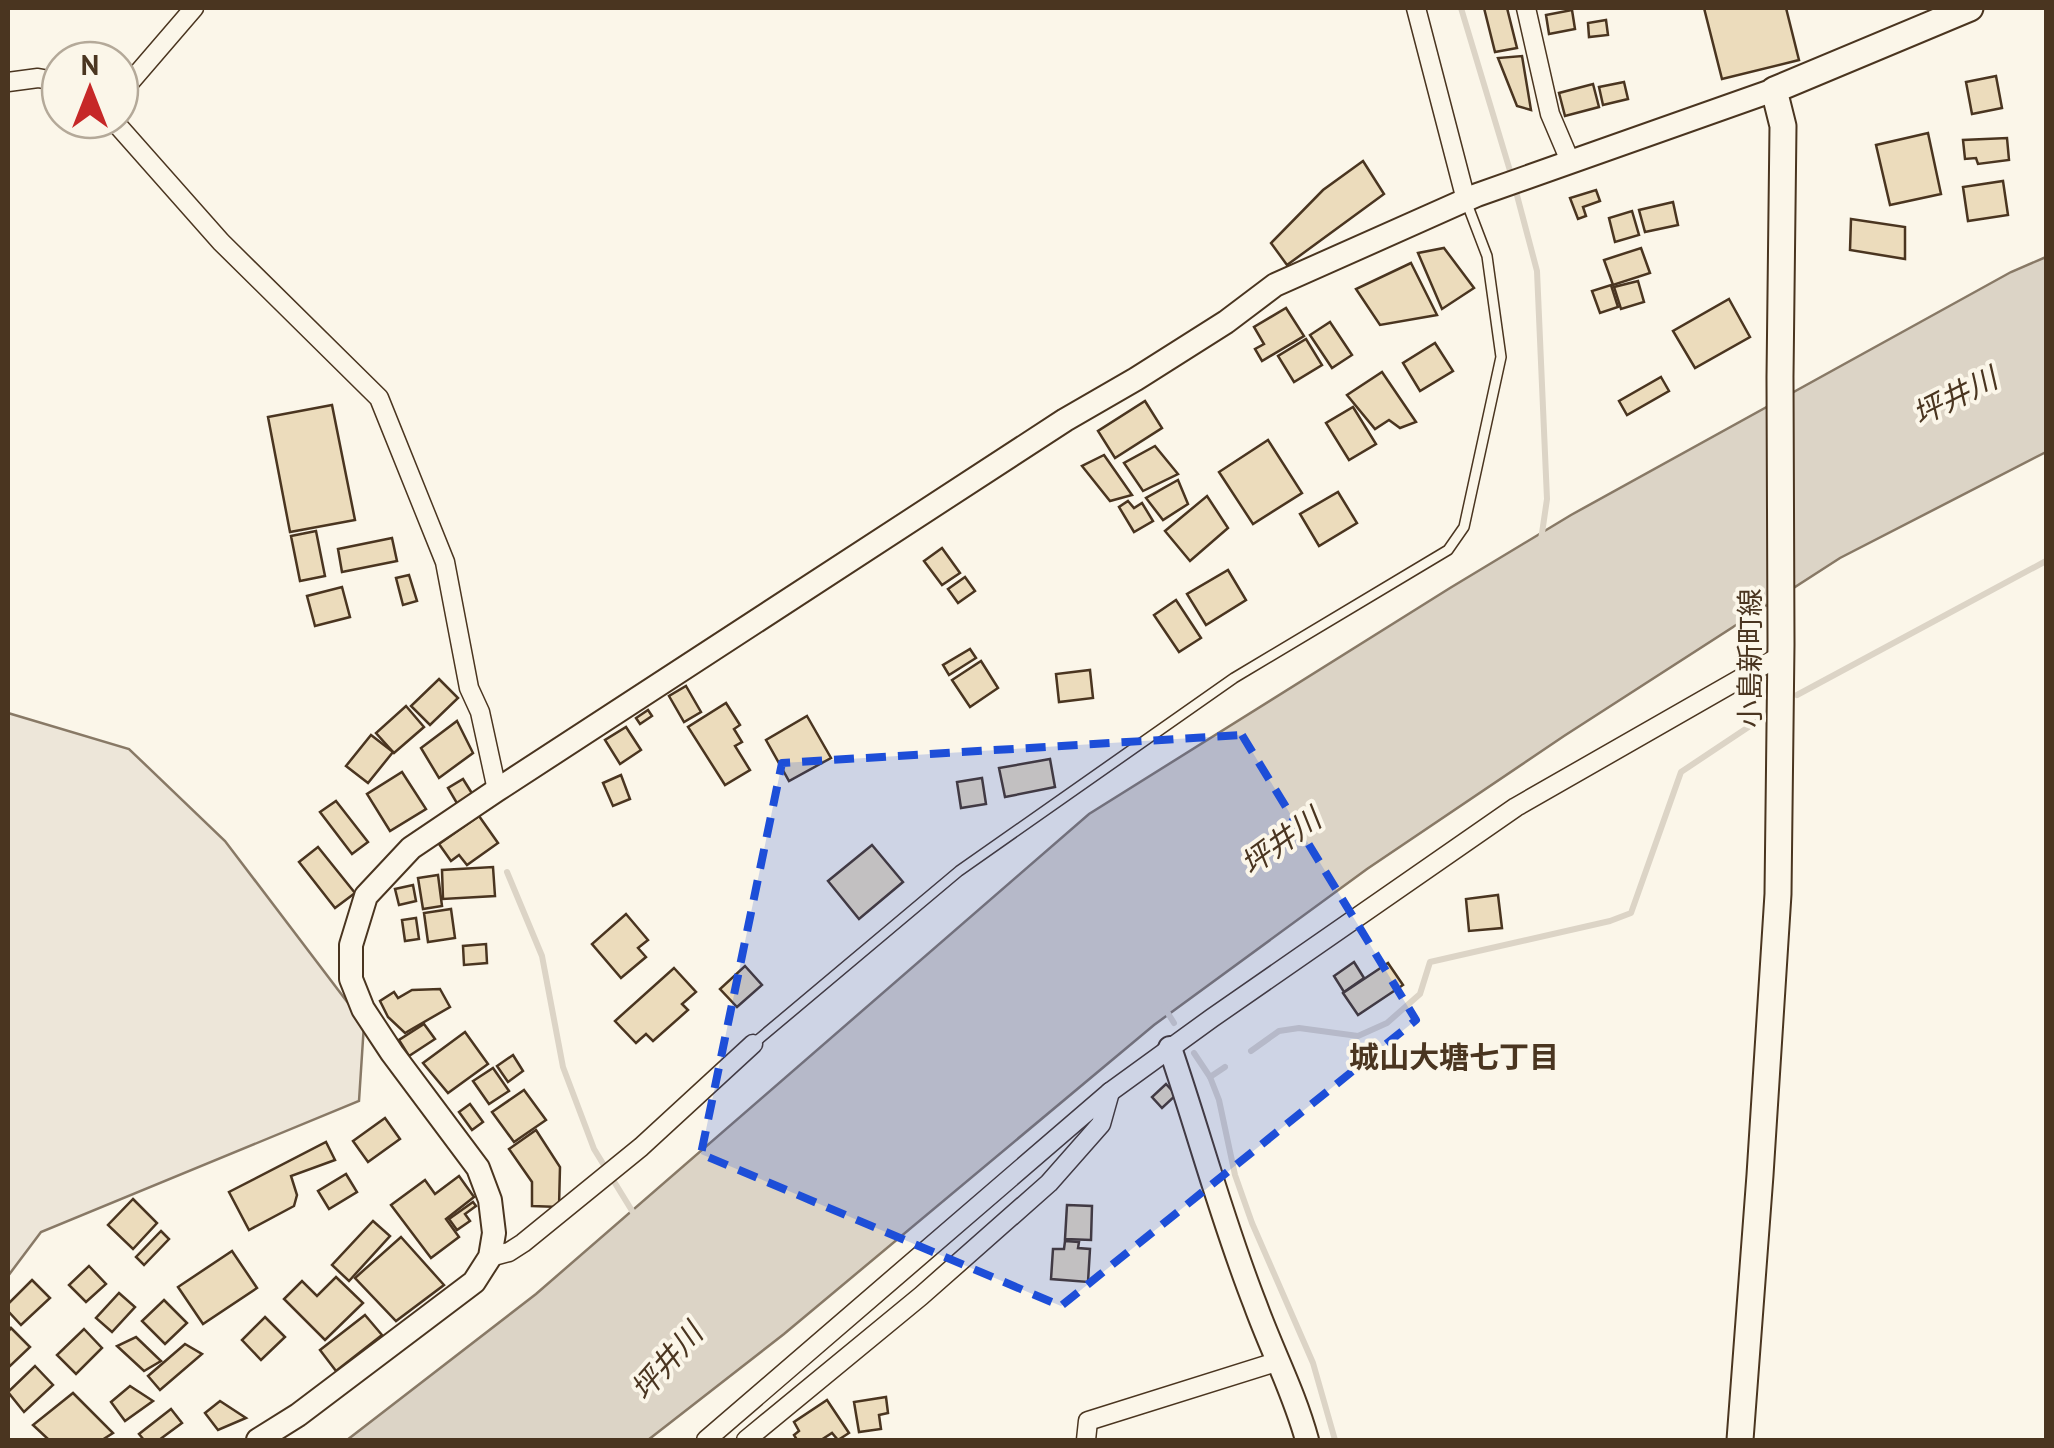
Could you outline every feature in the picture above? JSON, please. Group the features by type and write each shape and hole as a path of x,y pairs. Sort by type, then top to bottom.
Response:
{"main road":[{"path":"1774,90 1958,10"},
{"name":"小島新町線","path":"1740,1440 1778,894 1783,126 1774,90"}],"street":[{"path":"140,71 194,8"},
{"path":"1416,8 1446,128 1471,198"},
{"path":"1526,8 1550,114 1570,161"},
{"path":"8,82 40,78"},
{"path":"258,1440 474,1282 490,1257 494,1233 490,1200 478,1168 392,1052 363,1009 351,980 351,946 366,896 412,848 1065,420 1226,322 1275,286 1542,170 1774,90"},
{"path":"131,140 221,242 379,398 445,562 469,688 480,712 497,790"},
{"path":"706,1440 1110,1092 1516,807 1781,650"},
{"path":"490,1257 523,1244 618,1166 753,1044"},
{"path":"1170,1048 1202,1140 1218,1202 1255,1306 1297,1402 1307,1440"},
{"path":"746,1440 921,1296 1049,1182 1100,1124 1110,1092"},
{"path":"1086,1440 1088,1421 1279,1361"}],"lane":[{"path":"753,1044 960,871 1234,678 1448,550 1464,527 1501,356 1487,256 1471,198"}],"highlighted area":[{"path":"1242,735 1416,1020 1061,1306 701,1154 782,763"}],"shaded area":[{"path":"8,713 129,749 225,841 364,1024 359,1101 41,1232 8,1276"}],"water":[{"name":"坪井川","path":"2046,257 2046,452 1840,558 1367,869 1154,1025 784,1334 648,1440 347,1440 536,1294 1089,814 1571,515 2011,272"}],"building":[{"path":"1484,8 1507,8 1517,48 1495,52"},
{"path":"1704,8 1786,8 1799,60 1722,79"},
{"path":"1572,10 1575,29 1549,34 1546,15"},
{"path":"1606,20 1608,35 1589,37 1588,23"},
{"path":"1522,56 1531,110 1517,106 1498,58"},
{"path":"1996,76 2002,108 1972,114 1966,82"},
{"path":"1624,82 1628,99 1603,105 1599,87"},
{"path":"1593,84 1599,107 1565,116 1559,93"},
{"path":"1928,133 1941,194 1890,205 1876,145"},
{"path":"2007,138 2009,160 1978,164 1976,158 1965,159 1963,140"},
{"path":"1363,161 1384,194 1287,265 1271,243 1323,190"},
{"path":"2003,181 2008,215 1968,221 1963,187"},
{"path":"1596,190 1600,201 1583,207 1586,216 1578,219 1570,198"},
{"path":"1673,202 1678,225 1645,232 1639,210"},
{"path":"1632,211 1639,235 1615,242 1609,218"},
{"path":"1851,219 1905,227 1905,259 1850,250"},
{"path":"1444,248 1474,288 1442,309 1418,253"},
{"path":"1641,248 1650,273 1613,285 1604,260"},
{"path":"1411,263 1437,315 1380,325 1356,289"},
{"path":"1638,281 1644,302 1621,309 1614,287"},
{"path":"1611,285 1618,307 1600,313 1592,291"},
{"path":"1729,299 1750,337 1695,368 1673,331"},
{"path":"1286,308 1304,336 1262,361 1255,349 1264,344 1254,327"},
{"path":"1330,322 1352,355 1332,368 1310,335"},
{"path":"1306,339 1322,365 1294,382 1278,356"},
{"path":"1435,343 1453,371 1420,391 1403,363"},
{"path":"1382,372 1416,422 1400,428 1389,420 1375,429 1347,395"},
{"path":"1661,377 1669,391 1627,415 1619,401"},
{"path":"1145,401 1162,428 1115,458 1098,431"},
{"path":"332,405 355,520 290,532 268,417"},
{"path":"1353,407 1376,444 1349,460 1326,423"},
{"path":"1268,440 1302,493 1253,524 1219,472"},
{"path":"1155,446 1178,474 1143,491 1124,463"},
{"path":"1104,455 1132,495 1110,501 1082,466"},
{"path":"1178,480 1188,504 1163,520 1146,498"},
{"path":"1338,492 1357,523 1319,546 1300,514"},
{"path":"1207,496 1228,528 1190,561 1165,531"},
{"path":"1128,501 1134,508 1142,503 1153,521 1134,532 1119,507"},
{"path":"316,531 325,576 300,581 291,536"},
{"path":"392,538 397,561 342,572 338,549"},
{"path":"942,548 960,573 942,585 924,561"},
{"path":"1228,570 1246,600 1206,625 1187,594"},
{"path":"409,575 417,601 403,605 396,578"},
{"path":"965,577 975,591 958,603 948,589"},
{"path":"342,587 350,617 315,626 307,596"},
{"path":"1176,600 1201,638 1179,652 1154,615"},
{"path":"970,649 976,658 949,675 943,665"},
{"path":"981,661 998,688 970,707 952,680"},
{"path":"1090,670 1093,698 1059,702 1056,674"},
{"path":"439,679 458,698 430,725 411,706"},
{"path":"686,686 701,712 684,722 669,696"},
{"path":"726,703 740,725 734,729 742,742 735,746 750,770 725,785 688,727"},
{"path":"406,706 424,727 394,753 376,733"},
{"path":"648,710 652,716 640,724 636,718"},
{"path":"807,716 831,758 789,781 766,740"},
{"path":"457,721 473,753 439,778 421,748"},
{"path":"626,727 641,750 620,764 605,740"},
{"path":"371,735 393,752 368,783 346,766"},
{"path":"1050,759 1055,787 1005,797 999,768"},
{"path":"402,772 426,809 390,831 367,794"},
{"path":"621,775 630,799 613,806 603,783"},
{"path":"982,778 986,804 961,808 957,782"},
{"path":"463,779 473,795 458,805 448,788"},
{"path":"336,801 368,842 352,854 320,812"},
{"path":"479,816 498,843 467,865 459,855 451,861 439,844"},
{"path":"872,845 903,882 859,919 828,881"},
{"path":"318,847 355,893 335,908 299,862"},
{"path":"493,867 495,896 443,899 442,870"},
{"path":"438,875 442,906 423,909 418,878"},
{"path":"413,885 416,901 399,905 395,889"},
{"path":"1498,895 1502,928 1469,931 1466,899"},
{"path":"451,909 455,938 428,942 424,913"},
{"path":"626,914 648,940 638,948 646,957 621,978 592,944"},
{"path":"416,918 419,939 405,941 402,920"},
{"path":"486,944 487,963 464,965 463,946"},
{"path":"1354,962 1364,978 1344,992 1334,976"},
{"path":"1388,963 1403,985 1358,1015 1343,993"},
{"path":"745,966 762,985 737,1007 720,989"},
{"path":"674,968 696,992 682,1004 688,1010 653,1041 646,1034 636,1043 615,1021"},
{"path":"440,989 450,1007 405,1033 388,1017 380,1001 394,992 398,998 412,990"},
{"path":"424,1024 435,1039 409,1056 399,1040"},
{"path":"465,1032 488,1064 448,1093 423,1063"},
{"path":"513,1055 523,1071 508,1082 497,1066"},
{"path":"493,1068 509,1091 489,1104 473,1081"},
{"path":"1166,1084 1176,1095 1162,1108 1152,1097"},
{"path":"524,1090 546,1120 514,1142 492,1112"},
{"path":"470,1104 483,1122 472,1130 459,1112"},
{"path":"385,1118 400,1139 368,1162 353,1141"},
{"path":"536,1130 560,1167 559,1207 532,1206 532,1182 509,1149"},
{"path":"326,1142 335,1160 291,1176 297,1195 294,1206 249,1230 229,1192"},
{"path":"346,1174 357,1192 329,1209 318,1191"},
{"path":"459,1176 474,1197 446,1219 459,1237 431,1258 391,1205 425,1180 435,1194"},
{"path":"133,1199 157,1223 133,1249 108,1225"},
{"path":"473,1202 476,1206 465,1214 470,1221 457,1230 449,1219"},
{"path":"1067,1205 1092,1206 1091,1240 1065,1239"},
{"path":"373,1221 390,1236 349,1281 332,1265"},
{"path":"161,1231 169,1239 144,1265 136,1257"},
{"path":"401,1237 444,1285 396,1321 355,1278"},
{"path":"1065,1241 1079,1242 1078,1248 1090,1249 1088,1282 1051,1279 1053,1249 1064,1249"},
{"path":"232,1251 257,1288 203,1324 178,1287"},
{"path":"89,1266 106,1284 86,1302 69,1285"},
{"path":"336,1277 363,1303 325,1340 284,1299 302,1281 317,1296"},
{"path":"32,1280 50,1298 21,1325 8,1311 8,1304"},
{"path":"119,1293 135,1307 112,1332 96,1318"},
{"path":"164,1300 187,1323 165,1344 142,1321"},
{"path":"365,1315 382,1335 336,1371 320,1350"},
{"path":"265,1317 285,1337 261,1360 242,1340"},
{"path":"11,1328 30,1347 9,1367 8,1332"},
{"path":"84,1329 102,1348 76,1374 57,1355"},
{"path":"136,1337 161,1361 144,1371 117,1346"},
{"path":"185,1344 202,1354 160,1390 148,1376"},
{"path":"35,1366 53,1385 24,1412 8,1392"},
{"path":"130,1386 153,1401 125,1421 111,1402"},
{"path":"73,1393 113,1433 102,1440 49,1440 33,1425"},
{"path":"886,1397 888,1413 879,1415 881,1429 859,1432 854,1402"},
{"path":"827,1400 849,1433 838,1440 832,1433 821,1440 797,1440 794,1435 799,1431 794,1422"},
{"path":"220,1401 246,1418 218,1430 205,1413"},
{"path":"171,1409 182,1423 159,1440 144,1440 139,1434"}],"waterway":[{"path":"1461,8 1537,271 1547,499 1541,540"},
{"path":"1797,695 2046,561"},
{"path":"1251,1051 1279,1031 1299,1028 1358,1036 1387,1023 1420,994 1430,962 1631,913 1681,772 1762,718"},
{"path":"507,872 542,956 563,1067 594,1149 634,1214"},
{"path":"1164,1007 1174,1023"},
{"path":"1194,1053 1219,1100 1235,1175 1313,1363 1335,1440"},
{"path":"1210,1077 1225,1067"}],"district":[{"name":"城山大塘七丁目","path":"1454,1058"}]}
